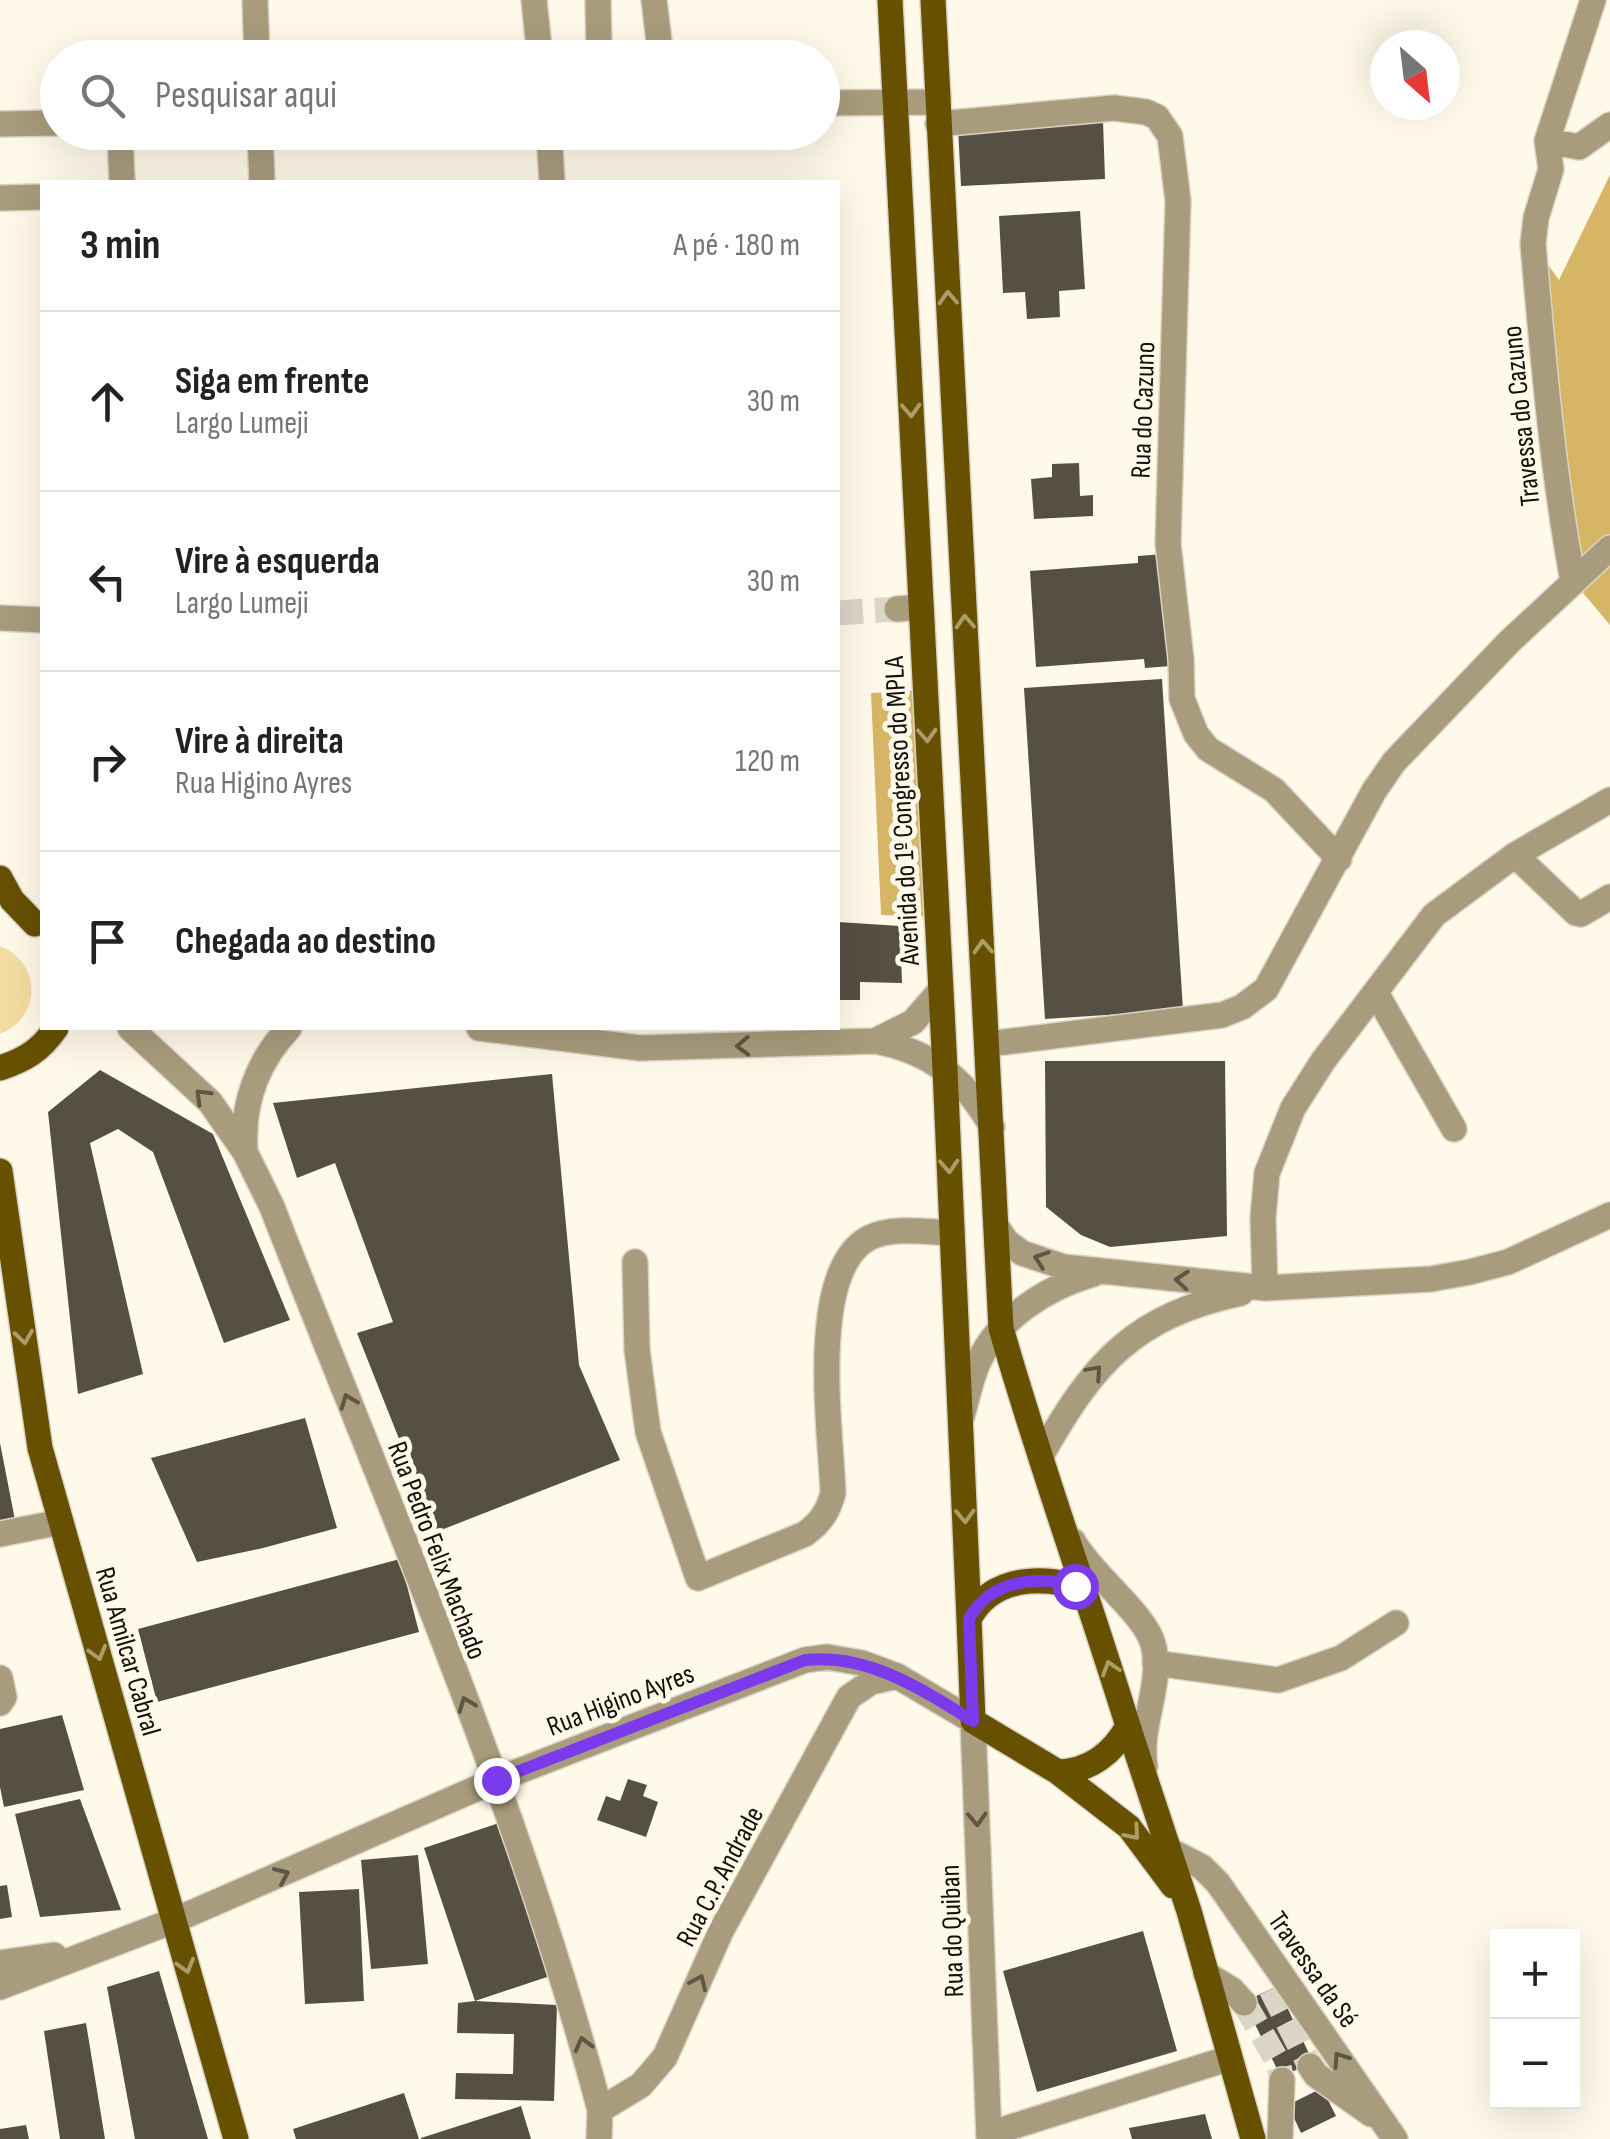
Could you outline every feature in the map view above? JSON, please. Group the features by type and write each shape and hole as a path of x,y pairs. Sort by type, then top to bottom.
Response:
{"main road":[{"name":"Avenida do 1º Congresso do MPLA","path":"890,0 909,608 945,1069 969,1619"},
{"path":"933,0 1001,1328 1189,1911 1253,2139"},
{"path":"0,878 12,900 38,928"},
{"path":"0,912 38,928"},
{"path":"0,1068 24,1060 46,1044 55,1030"},
{"name":"Rua Amilcar Cabral","path":"0,1171 40,1448 236,2139"},
{"path":"1085,1589 1054,1580 1010,1584 990,1595 969,1619 973,1721 1058,1772 1129,1826 1189,1911"},
{"path":"1058,1772 1096,1761 1119,1742 1128,1726"}],"street":[{"path":"255,0 256,40"},
{"path":"534,0 538,40"},
{"path":"598,0 599,40"},
{"path":"654,0 658,40"},
{"name":"Travessa do Cazuno","path":"1573,580 1549,422 1533,244 1536,218 1551,169 1547,141 1592,0"},
{"path":"840,103 895,103 938,113"},
{"name":"Rua do Cazuno","path":"938,113 1114,108 1146,112 1158,117 1166,127 1173,151 1178,201 1168,543 1182,699 1196,734 1208,748 1274,790 1339,859"},
{"path":"0,124 40,123"},
{"path":"1547,141 1578,147 1610,125"},
{"path":"121,150 122,180"},
{"path":"261,150 262,180"},
{"path":"549,150 552,180"},
{"path":"0,198 40,197"},
{"path":"988,1044 1222,1015 1242,1007 1266,989 1394,762 1573,580 1610,548"},
{"path":"0,618 40,620"},
{"path":"1265,1288 1263,1217 1267,1174 1292,1108 1323,1061 1434,915 1515,855 1610,800"},
{"path":"1515,855 1576,912 1581,914 1610,897"},
{"path":"875,1041 913,1022 940,991"},
{"path":"1376,993 1454,1129"},
{"name":"Rua Pedro Felix Machado","path":"132,1030 210,1102 245,1152 272,1208 496,1780 545,1917 600,2110 598,2139"},
{"path":"245,1152 244,1128 253,1084 263,1062 287,1030"},
{"path":"522,1030 640,1048 875,1041 915,1051 945,1069 962,1083 992,1127"},
{"path":"996,1226 1006,1241 1022,1253 1064,1267 1265,1288 1431,1280 1470,1272 1508,1262 1610,1215"},
{"path":"636,1262 636,1350 648,1432 698,1578 805,1534 820,1524 829,1510 834,1493 828,1362 831,1300 846,1260 872,1236 896,1232 952,1233"},
{"path":"962,1419 978,1362 1001,1328 1028,1305 1098,1272"},
{"path":"1042,1454 1088,1379 1136,1334 1160,1318 1186,1308 1265,1288"},
{"path":"0,1534 61,1522"},
{"path":"1066,1529 1082,1559 1134,1613 1153,1643 1154,1672 1144,1736 1150,1791"},
{"path":"1085,1589 1134,1613"},
{"path":"1154,1672 1278,1680 1341,1658 1396,1623"},
{"name":"Rua Higino Ayres","path":"94,1950 174,1921 496,1780 805,1660 827,1657 862,1663 896,1676 973,1721"},
{"path":"1128,1726 1154,1672"},
{"name":"Rua C.P. Andrade","path":"600,2110 640,2085 666,2057 721,1931 849,1697 872,1682 896,1676"},
{"path":"0,1678 4,1697 0,1703"},
{"name":"Rua do Quiban","path":"973,1721 989,2136"},
{"name":"Travessa da Sé","path":"1169,1850 1202,1867 1218,1883 1389,2131"},
{"path":"1262,1946 1271,1989"},
{"path":"0,1963 94,1950"},
{"path":"0,1987 94,1950"},
{"path":"1206,1974 1232,1990 1244,2003"},
{"path":"989,2136 1230,2058"},
{"path":"1310,2066 1316,2075 1389,2131"},
{"path":"1280,2139 1282,2080"}],"shaded area":[{"path":"1610,175 1610,625 1573,581 1533,244 1559,280"},
{"path":"925,690 936,917 881,915 871,693"},
{"path":"0,946 24,965 32,990 24,1015 0,1034"}],"building":[{"path":"1103,121 1105,179 961,186 958,128"},
{"path":"1080,211 1085,289 1059,291 1060,317 1027,319 1025,292 1003,293 999,216"},
{"path":"1079,463 1080,496 1093,495 1093,516 1034,519 1031,479 1052,477 1052,464"},
{"path":"1164,554 1171,666 1145,668 1144,659 1036,667 1030,571 1138,563 1138,556"},
{"path":"1162,679 1183,1010 1045,1019 1024,688"},
{"path":"840,922 900,926 902,983 860,982 860,1000 840,1000"},
{"path":"1045,1061 1225,1061 1227,1236 1110,1247 1081,1235 1046,1207"},
{"path":"100,1070 213,1134 290,1320 224,1343 153,1152 118,1129 90,1143 143,1374 78,1394 48,1112"},
{"path":"552,1074 579,1365 620,1460 436,1532 357,1333 393,1322 335,1163 297,1178 273,1103"},
{"path":"305,1418 337,1528 197,1562 151,1458"},
{"path":"0,1443 15,1520 0,1523"},
{"path":"400,1559 419,1632 157,1702 138,1629"},
{"path":"62,1715 84,1790 4,1807 0,1729"},
{"path":"628,1779 647,1785 643,1796 658,1802 646,1837 597,1820 606,1796 620,1801"},
{"path":"80,1799 121,1910 40,1917 15,1814"},
{"path":"499,1823 550,1976 475,2001 424,1848"},
{"path":"418,1855 428,1964 371,1969 361,1860"},
{"path":"7,1885 12,1917 0,1919 0,1886"},
{"path":"359,1889 364,2001 305,2004 299,1892"},
{"path":"1143,1931 1177,2051 1037,2092 1003,1971"},
{"path":"159,1971 208,2139 135,2139 107,1987"},
{"path":"1277,1986 1313,2062 1281,2077 1244,2002"},
{"path":"458,2003 557,2005 554,2101 455,2099 456,2073 513,2074 514,2034 457,2033"},
{"path":"86,2023 105,2139 60,2139 44,2031"},
{"path":"1322,2088 1336,2116 1301,2133 1288,2105"},
{"path":"404,2093 419,2139 296,2139 293,2129"},
{"path":"521,2106 531,2139 421,2139 421,2138"},
{"path":"1205,2114 1212,2139 1132,2139 1129,2128"},
{"path":"26,2125 29,2139 0,2139 0,2129"}],"tunnel":[{"path":"840,613 897,609"},
{"path":"1271,1989 1310,2066"},
{"path":"1244,2003 1278,2062 1282,2080"}],"route":[{"path":"496,1780 776,1668 827,1657 862,1663 896,1676 973,1721 969,1619 974,1610 1010,1584 1032,1579 1075,1586"}]}
